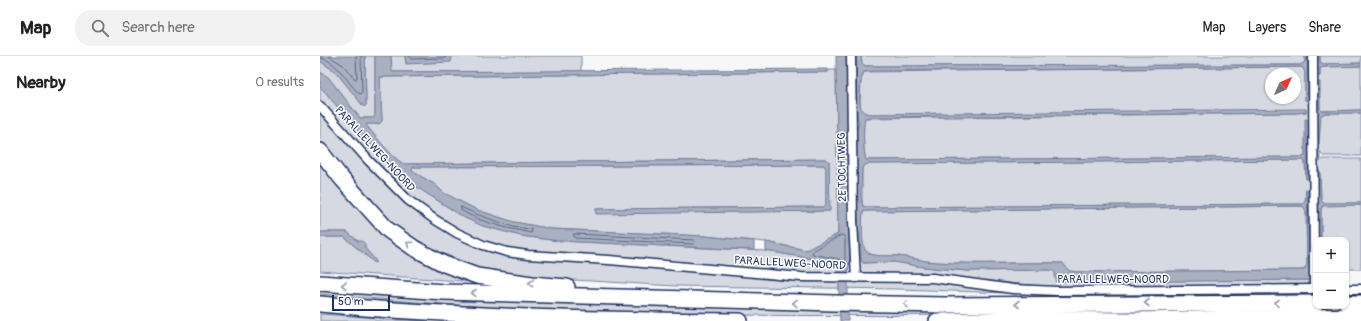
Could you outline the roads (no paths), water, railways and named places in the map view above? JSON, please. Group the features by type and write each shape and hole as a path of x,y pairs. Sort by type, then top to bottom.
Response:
{"highway":[{"path":"320,151 342,179 388,230 414,248 444,264 477,276 538,284 652,293 666,300"},
{"path":"320,283 444,292 666,300 953,305 1313,291"},
{"path":"1349,303 1361,303"},
{"path":"320,304 406,312 645,321 740,321"},
{"path":"937,321 1019,319 1130,320 1361,316"}],"street":[{"name":"2E TOCHTWEG","path":"852,56 853,278"},
{"path":"1313,56 1314,273"},
{"name":"PARALLELWEG-NOORD","path":"320,106 369,161 408,200 448,228 495,249 528,255 609,260 801,277 933,278 1013,289 1057,291 1313,291"},
{"path":"1349,289 1361,288"}],"water":[{"path":"320,56 365,56 366,105 364,107 336,72 320,61"},
{"path":"375,56 391,56 392,72 828,69 828,72 380,77 382,121 379,124 366,125 396,159 405,164 825,159 829,161 830,211 596,214 596,209 824,207 826,204 826,169 823,165 413,167 412,171 434,184 444,193 477,210 514,222 552,229 705,236 754,241 754,250 559,241 521,236 483,226 465,218 398,175 357,131 320,87 320,72 328,77 360,118 373,118 375,116"},
{"path":"405,56 451,56 451,62 406,64"},
{"path":"836,56 848,56 850,258 848,273 848,321 840,321 838,263 766,251 766,242 806,250 838,234"},
{"path":"856,56 861,56 862,64 866,66 1300,65 1305,62 1305,56 1307,56 1308,101 1305,100 1305,72 1301,67 874,71 864,72 861,79 860,105 861,109 865,113 871,114 1306,109 1306,112 1296,113 870,117 865,118 864,151 866,160 1301,157 1305,156 1305,119 1307,119 1307,179 1304,160 867,164 862,168 861,193 863,206 865,207 1302,204 1305,202 1307,189 1311,280 1057,282 1055,273 1052,270 967,271 923,267 895,262 863,263 861,259 858,226 856,133 859,121 857,118","holes":["1303,206 1306,211 1307,265 1304,270 1078,272 1069,271 1063,263 932,262 903,257 872,255 864,248 862,233 863,212 866,211"]},
{"path":"1317,56 1320,56 1320,61 1322,64 1361,63 1361,66 1324,67 1320,68 1320,76 1317,76"},
{"path":"1318,82 1320,82 1320,109 1322,111 1361,110 1361,113 1326,113 1321,115 1319,144 1318,141"},
{"path":"1318,171 1320,171 1321,200 1323,203 1361,203 1361,205 1322,206 1321,237 1318,237"},
{"path":"320,232 347,232 358,241 362,241 365,244 365,248 376,261 375,263 344,237 320,237"}]}
